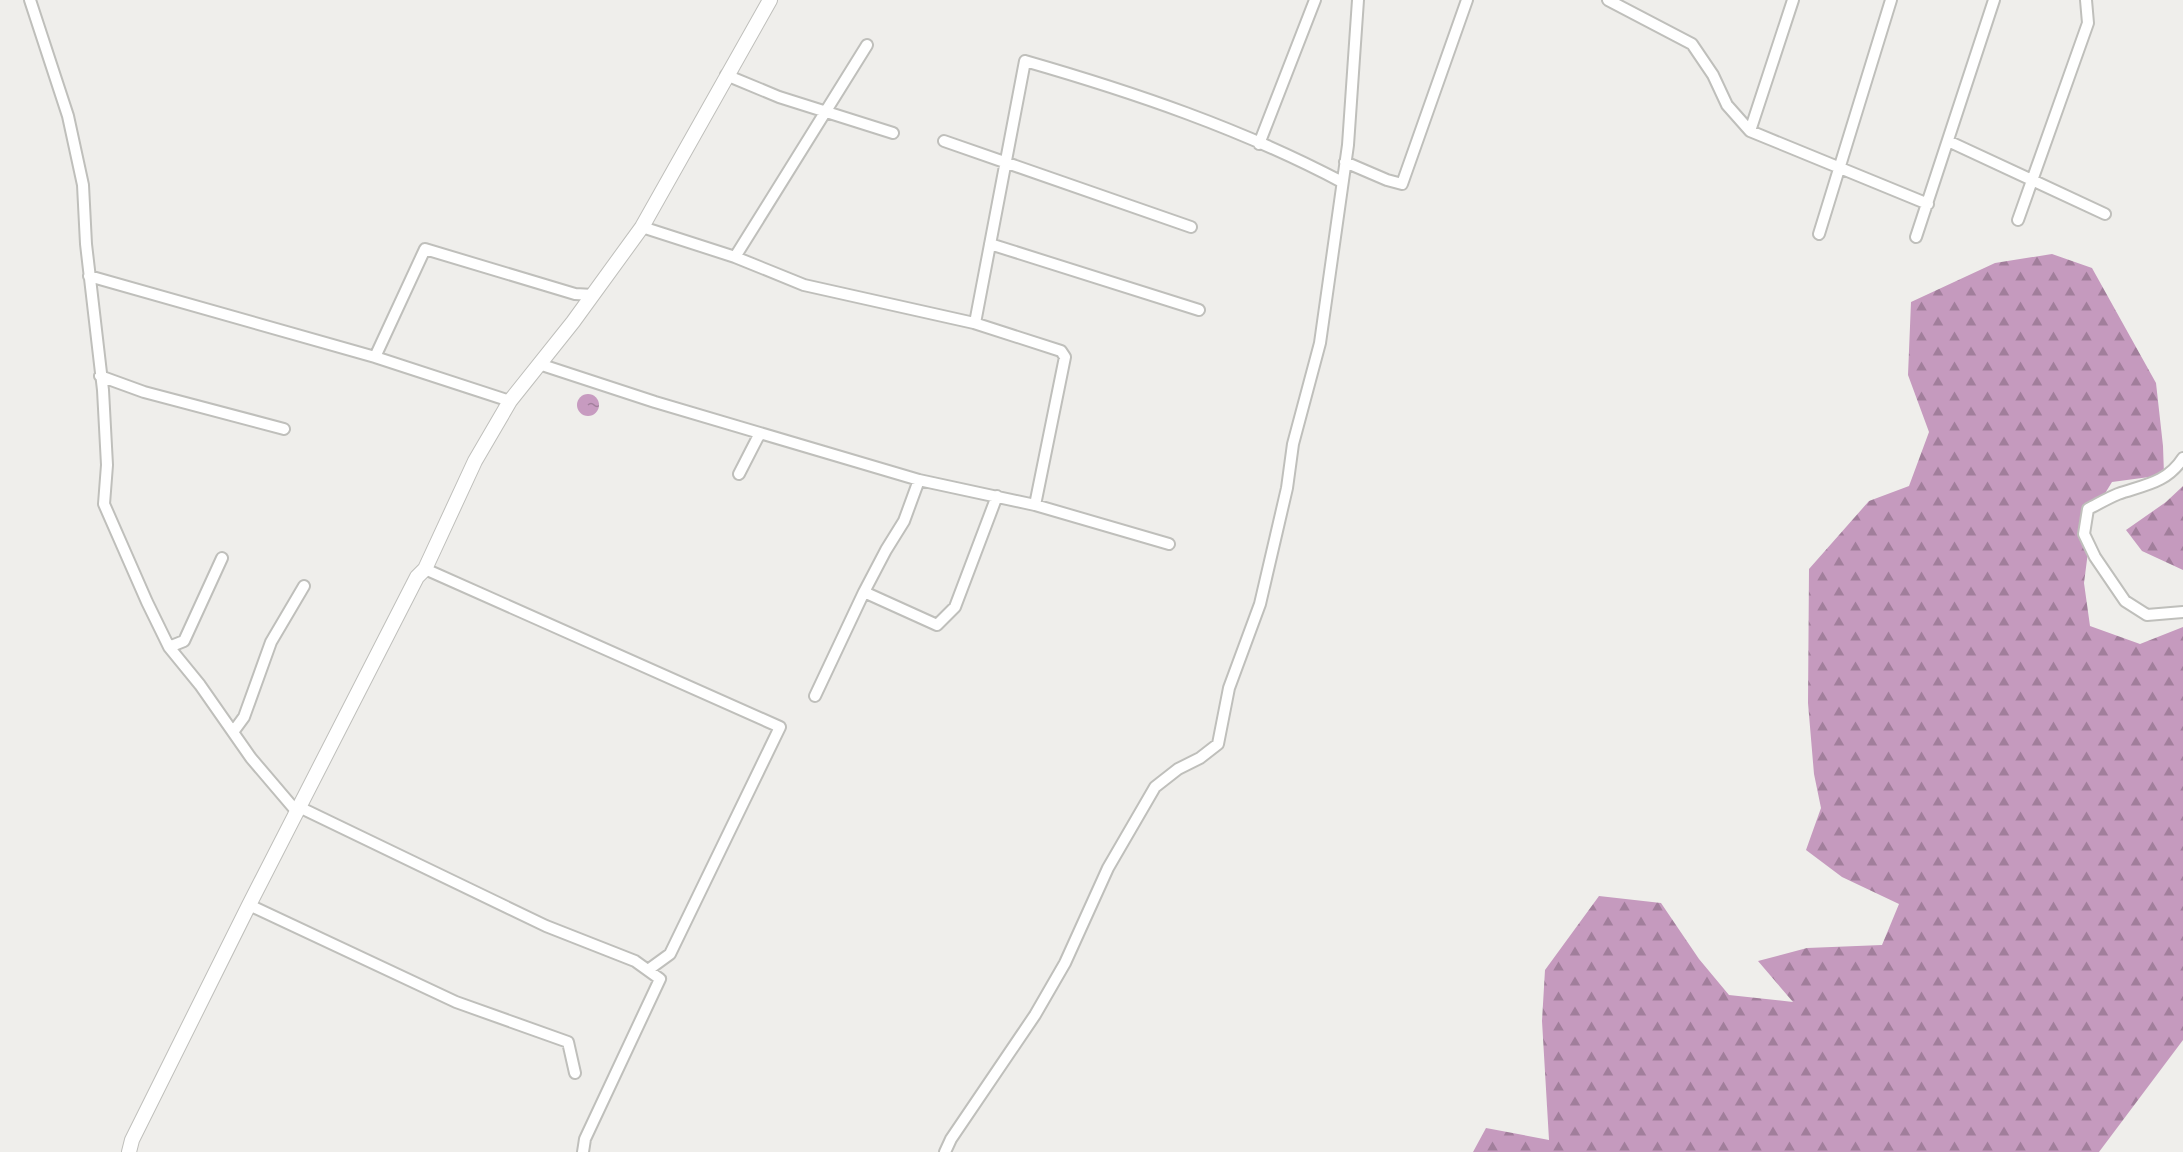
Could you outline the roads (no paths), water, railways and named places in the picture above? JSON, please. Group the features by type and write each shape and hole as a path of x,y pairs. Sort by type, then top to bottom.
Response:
{"main road":[{"path":"129,1152 132,1140 249,905 417,577 425,569 475,461 510,401 593,295 642,227 770,0"}],"street":[{"path":"30,0 68,116 83,185 107,465 104,504 147,602 169,647 200,685 251,758 298,809 546,926 635,961 660,979 585,1139 583,1152"},
{"path":"1259,144 1315,0"},
{"path":"945,1152 951,1139 1035,1015 1057,978 1108,868 1155,787 1178,769 1200,758 1218,744 1229,688 1260,604 1287,488 1293,444 1320,343 1353,97 1358,0"},
{"path":"1345,162 1402,184 1467,0"},
{"path":"1608,0 1692,44 1713,75 1727,105 1750,131 1928,204"},
{"path":"1750,131 1793,0"},
{"path":"1819,234 1891,0"},
{"path":"1916,237 1994,0"},
{"path":"2018,220 2088,23 2086,0"},
{"path":"735,257 867,45"},
{"path":"975,323 1025,61 1189,114 1310,165 1342,182"},
{"path":"726,75 893,134"},
{"path":"944,141 1191,227"},
{"path":"1948,141 2105,214"},
{"path":"642,227 735,257 804,285 975,323 1061,351 1065,357 1035,505"},
{"path":"990,244 1199,310"},
{"path":"375,357 425,249 575,294 593,295"},
{"path":"89,276 375,357 510,401"},
{"path":"539,364 919,480 1035,505 1169,544"},
{"path":"100,376 144,392 284,429"},
{"path":"739,474 760,433"},
{"path":"2183,458 2176,469 2148,486 2117,494 2088,509 2084,534 2095,557 2126,601 2147,615 2183,612"},
{"path":"815,696 864,592 904,522 919,480"},
{"path":"864,592 937,625 955,607 997,496"},
{"path":"169,647 184,640 222,558"},
{"path":"425,569 780,727 670,954 648,970"},
{"path":"233,732 244,717 271,642 303,586"},
{"path":"249,905 456,1002 568,1042 575,1073"}],"water":[{"path":"584,394 592,394 599,401 599,409 592,416 584,416 577,409 577,401"}]}
